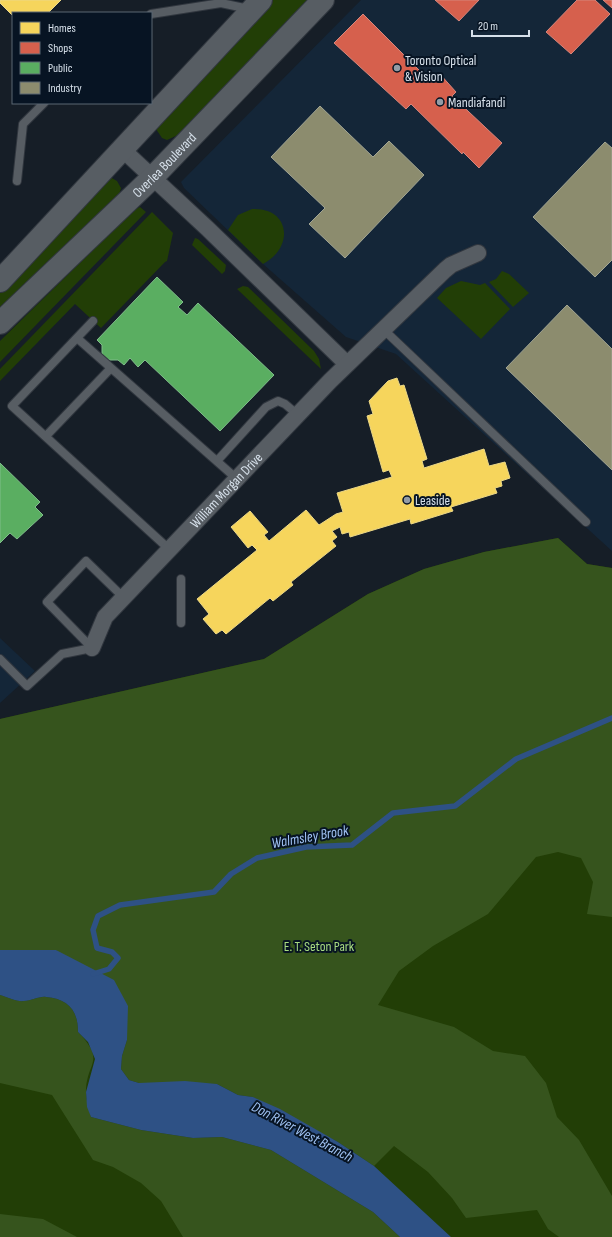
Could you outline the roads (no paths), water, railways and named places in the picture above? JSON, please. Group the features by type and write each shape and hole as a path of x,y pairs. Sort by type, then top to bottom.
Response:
{"main road":[{"name":"Overlea Boulevard","path":"0,323 153,177 323,0"},
{"path":"0,282 257,5"}],"street":[{"path":"122,149 347,364"},
{"name":"William Morgan Drive","path":"92,648 105,616 347,364 444,270 455,263 478,253"}],"lane":[{"path":"152,14 221,3 257,5"},
{"path":"17,181 23,124 43,104"},
{"path":"93,321 12,406 169,549"},
{"path":"383,329 586,522"},
{"path":"77,338 237,478"},
{"path":"46,436 111,368"},
{"path":"217,461 266,407 278,401 285,404 298,415"},
{"path":"92,648 47,602 86,561 123,597"},
{"path":"180,579 181,623"},
{"path":"0,659 27,686 62,654 92,648"}],"water":[{"name":"Don River West Branch","path":"0,950 56,950 114,980 128,1006 127,1040 122,1056 121,1069 129,1080 139,1083 185,1081 217,1084 238,1095 253,1097 280,1109 338,1142 374,1166 451,1237 400,1237 373,1212 271,1150 222,1137 193,1138 141,1130 91,1117 87,1107 86,1092 95,1059 88,1042 78,1032 78,1024 74,1012 66,1003 54,998 43,997 21,1001 0,995"}],"waterway":[{"name":"Walmsley Brook","path":"93,974 109,969 118,958 112,952 97,948 93,930 98,916 120,905 214,892 231,874 257,858 306,847 352,845 393,813 455,806 516,759 612,718"}],"place":[{"name":"Toronto Optical & Vision","path":"397,68"},
{"name":"Mandiafandi","path":"440,102"},
{"name":"Leaside","path":"407,500"}],"park label":[{"name":"E. T. Seton Park","path":"319,946"}]}
